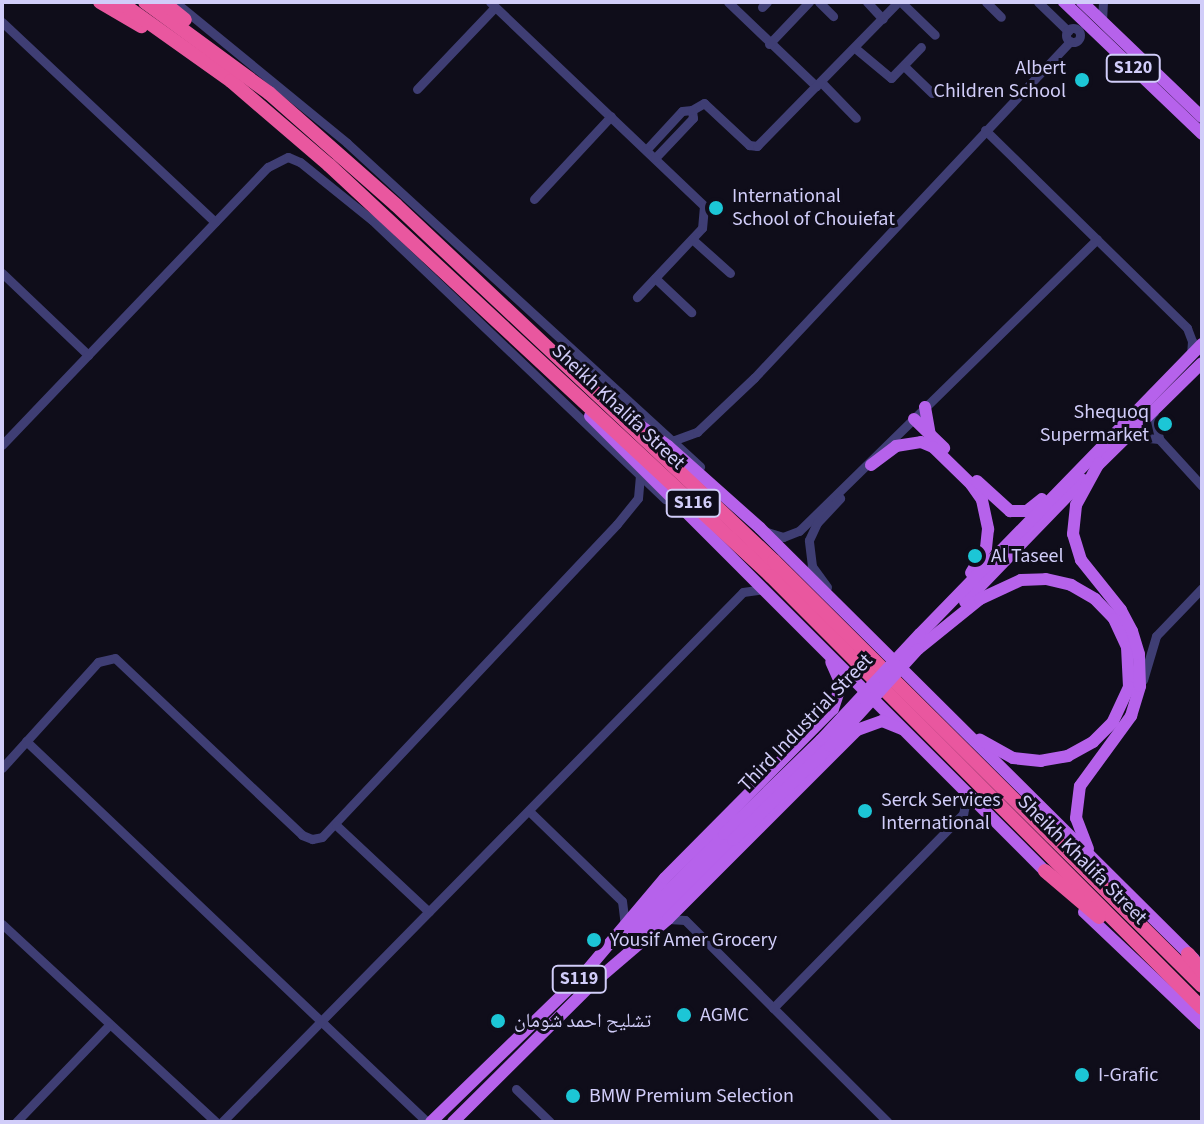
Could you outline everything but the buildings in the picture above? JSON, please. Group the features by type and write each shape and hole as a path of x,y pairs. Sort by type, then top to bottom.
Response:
{"highway":[{"path":"100,2 185,54 199,57"},
{"name":"S116","path":"120,2 161,15"},
{"name":"S116","path":"145,2 161,15"},
{"name":"Sheikh Khalifa Street","path":"161,15 199,57 299,137 771,576 1202,1008"},
{"name":"Sheikh Khalifa Street","path":"161,15 213,49 312,129 396,205 830,616 1202,986"},
{"path":"396,189 396,205"},
{"path":"467,309 484,309"},
{"path":"1045,871 1120,936 1145,951"},
{"path":"1188,954 1202,968"}],"main road":[{"name":"S120","path":"1064,2 1102,21 1202,117"},
{"name":"S120","path":"1079,8 1100,36 1202,134"},
{"name":"Third Industrial Street","path":"453,1122 598,979 920,634 969,592 1153,412 1197,359 1202,344"},
{"name":"Third Industrial Street","path":"429,1122 728,837 830,746 1068,483 1197,359"},
{"path":"578,396 592,419 1202,1024"},
{"path":"605,402 637,420 760,528 1188,954"},
{"path":"925,407 930,434"},
{"path":"910,422 930,434 1010,511 1027,511 1068,483"},
{"path":"871,465 896,446 921,442 939,452 977,491 988,517 988,539 969,592"},
{"path":"1099,463 1076,505 1074,542 1081,560 1121,610 1132,631 1139,654 1140,686 1131,716 1091,767 1077,796 1076,818 1081,837 1114,883"},
{"path":"960,728 1013,758 1054,760 1081,750 1104,733 1129,687 1129,660 1122,635 1106,609 1084,591 1058,580 1033,579 969,592"},
{"path":"588,969 645,900 836,704 841,691 837,671 810,635"},
{"path":"598,979 668,919 862,726 888,722 916,739"}],"street":[{"path":"175,2 347,143 690,457 719,492"},
{"path":"728,2 769,44 856,118"},
{"path":"769,44 809,2"},
{"path":"819,2 833,16"},
{"path":"867,2 883,19"},
{"path":"646,150 684,109 692,110 704,103 749,145 757,146 900,2 935,35"},
{"path":"986,2 1001,17"},
{"path":"1038,2 1073,35 1100,36"},
{"path":"1102,21 1103,2"},
{"path":"417,89 492,4 611,116 704,206 704,225 637,297"},
{"path":"672,441 697,432 764,368 1073,35 1079,8"},
{"path":"2,22 215,222"},
{"path":"855,48 888,77 894,77 921,47"},
{"path":"904,66 932,93"},
{"path":"655,158 693,118 692,110"},
{"path":"534,199 611,116"},
{"path":"666,129 674,137"},
{"path":"985,130 1187,328 1197,359"},
{"path":"2,445 268,167 288,157 300,162 372,220 640,476 681,508"},
{"path":"692,239 730,273"},
{"path":"760,528 779,537 795,533 1097,239"},
{"path":"2,273 88,355"},
{"path":"655,278 691,312"},
{"path":"1187,328 1202,332"},
{"path":"1153,412 1159,439 1202,486"},
{"path":"838,603 812,566 809,540 817,523 910,422"},
{"path":"690,457 697,432"},
{"path":"1129,436 1159,439"},
{"path":"638,498 640,476"},
{"path":"2,768 98,662 115,658 302,835 317,839 336,825 638,498 659,493"},
{"path":"742,567 743,592"},
{"path":"1140,686 1156,636 1202,588"},
{"path":"222,1122 743,592 765,589"},
{"path":"26,741 429,1122"},
{"path":"773,1008 963,814 968,793"},
{"path":"963,814 986,810"},
{"path":"529,811 622,901 625,924"},
{"path":"336,825 429,912"},
{"path":"622,901 645,900"},
{"path":"685,920 686,901"},
{"path":"668,919 685,920 888,1122"},
{"path":"3,926 216,1122"},
{"path":"16,1122 109,1025"},
{"path":"516,1089 550,1122"}],"place":[{"name":"Albert Children School","path":"1082,80"},
{"name":"International School of Chouiefat","path":"716,208"},
{"name":"Shequoq Supermarket","path":"1165,424"},
{"name":"Al Taseel","path":"975,556"},
{"name":"Serck Services International","path":"865,811"},
{"name":"Yousif Amer Grocery","path":"594,940"},
{"name":"AGMC","path":"684,1015"},
{"name":"تشليح احمد شومان","path":"498,1021"},
{"name":"I-Grafic","path":"1082,1075"},
{"name":"BMW Premium Selection","path":"573,1096"}]}
